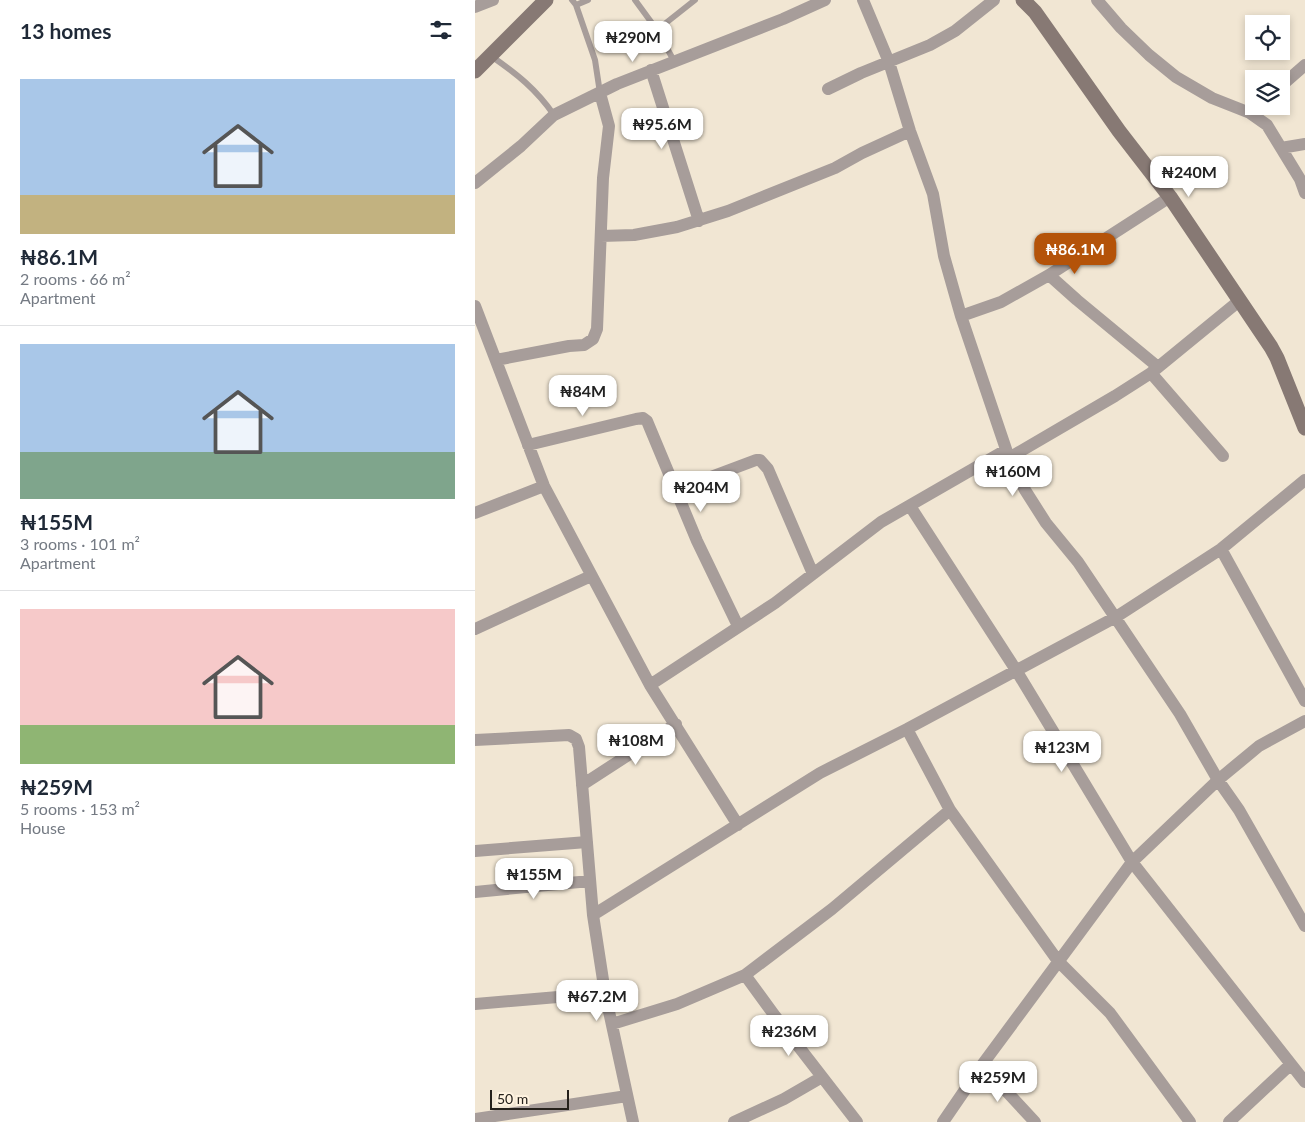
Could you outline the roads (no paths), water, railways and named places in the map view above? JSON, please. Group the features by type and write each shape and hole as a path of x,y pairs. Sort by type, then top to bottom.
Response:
{"street":[{"path":"475,7 493,0"},
{"path":"475,71 546,0"},
{"path":"475,183 521,146 554,115 617,84 783,19 825,0"},
{"path":"863,0 889,62 910,131 933,194 944,256 961,316 1008,454 1025,490 1046,522 1078,562 1180,714 1218,780 1239,810 1305,926"},
{"path":"828,90 861,73 930,45 955,31 994,0"},
{"path":"1023,0 1035,12 1119,131 1170,197 1277,358 1305,428"},
{"path":"1097,0 1121,28 1176,77 1212,98 1245,107"},
{"path":"1290,78 1305,65"},
{"path":"651,70 699,220"},
{"path":"496,360 569,346 584,345 593,339 597,329 603,178 609,126 599,93"},
{"path":"1258,115 1267,125 1300,179 1305,193"},
{"path":"601,236 642,233 677,227 728,211 835,168 910,131"},
{"path":"1281,148 1305,144"},
{"path":"961,316 1001,302 1049,275 1170,197"},
{"path":"1049,275 1154,370 1223,456"},
{"path":"650,685 775,603 881,522 1115,396 1154,370 1239,301"},
{"path":"475,306 544,486 650,685 738,825"},
{"path":"528,444 643,418 647,421 697,540 738,626"},
{"path":"676,490 760,460 768,469 813,574"},
{"path":"593,915 821,773 1116,617 1221,549 1305,480"},
{"path":"475,513 544,486"},
{"path":"910,506 1016,670 1132,862 1305,1082"},
{"path":"1221,549 1305,700"},
{"path":"475,630 591,576"},
{"path":"943,1122 1057,961 1132,862 1218,780 1259,746 1305,721"},
{"path":"582,785 676,724"},
{"path":"907,729 950,810 1057,961 1110,1014 1190,1122"},
{"path":"475,740 569,735 576,739 579,747 593,915 605,993 633,1122"},
{"path":"612,1024 677,1004 745,975 832,909 950,810"},
{"path":"475,851 587,842"},
{"path":"475,892 590,881"},
{"path":"745,975 857,1122"},
{"path":"475,1004 605,993"},
{"path":"982,1065 1035,1122"},
{"path":"1229,1122 1290,1065"},
{"path":"734,1122 784,1099 822,1077"},
{"path":"475,1119 627,1096"}],"lane":[{"path":"588,0 574,3 595,60 599,93"},
{"path":"635,0 657,30 675,61"},
{"path":"657,30 695,0"},
{"path":"491,56 533,87 554,115"}]}
